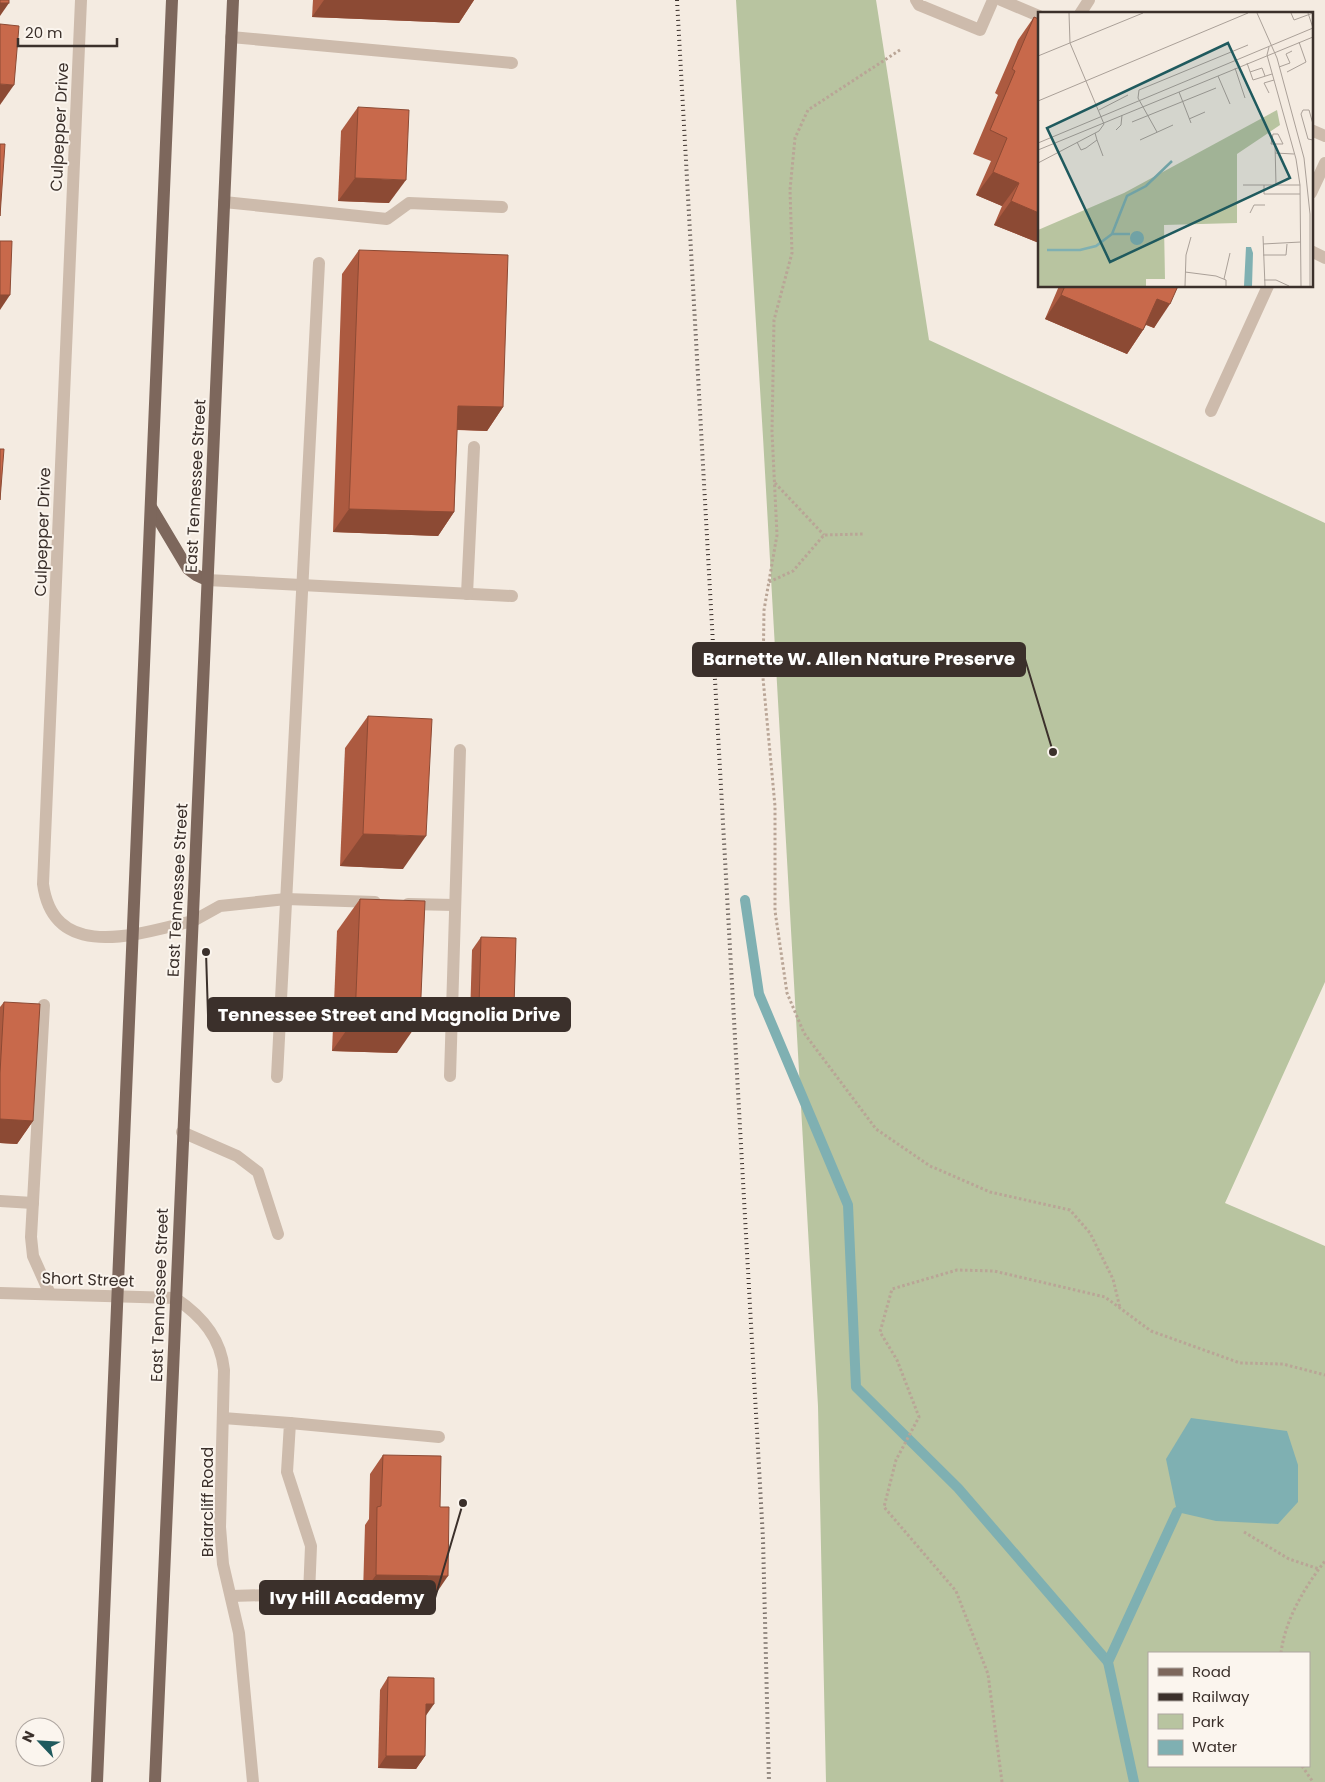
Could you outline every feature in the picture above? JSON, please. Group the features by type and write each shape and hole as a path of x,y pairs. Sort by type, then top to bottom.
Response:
{"main road":[{"path":"97,1782 119,1296 172,0"},
{"name":"East Tennessee Street","path":"155,1782 232,0"},
{"path":"151,507 188,569 207,580"}],"street":[{"name":"Culpepper Drive","path":"81,0 44,894 53,915 67,928 86,936 105,938 134,934 193,921 220,906 286,899 455,906"},
{"path":"916,0 919,5 980,30 993,0"},
{"path":"1001,0 1038,16"},
{"path":"1081,12 1089,0"},
{"path":"231,37 512,63"},
{"path":"1312,130 1325,136"},
{"path":"1312,191 1325,163"},
{"path":"224,202 387,219 409,203 502,207"},
{"path":"1312,252 1325,258"},
{"path":"277,1077 319,263"},
{"path":"1211,411 1267,288"},
{"path":"467,594 474,447"},
{"path":"207,580 512,596"},
{"path":"450,1076 460,750"},
{"path":"44,1004 31,1237 33,1256 50,1294"},
{"path":"182,1132 237,1156 258,1172 278,1234"},
{"path":"0,1201 33,1203"},
{"name":"Short Street","path":"0,1293 175,1298"},
{"name":"Briarcliff Road","path":"175,1298 198,1316 214,1336 220,1348 224,1370 220,1527 223,1564 239,1633 253,1782"},
{"path":"223,1418 439,1438"},
{"path":"231,1596 309,1594 311,1546 288,1472 290,1423"}],"path":[{"path":"900,50 808,110 795,138 790,190 792,253 774,320 772,432 777,535 764,610 763,678 775,806 775,911 787,993 804,1033 876,1129 930,1166 990,1192 1070,1210 1090,1233 1113,1280 1120,1308"},
{"path":"774,482 824,535"},
{"path":"769,582 793,571 824,535 864,534"},
{"path":"1002,1782 988,1674 956,1590 884,1507 896,1460 918,1417 897,1360 880,1332 892,1289 957,1270 994,1271 1105,1297 1151,1332 1240,1363 1283,1364 1325,1375"},
{"path":"1244,1532 1289,1559 1319,1569"},
{"path":"1282,1652 1284,1632 1311,1579 1325,1561"},
{"path":"1303,1767 1313,1782"}],"green space":[{"path":"736,0 876,0 929,340 1325,523 1325,982 1225,1203 1325,1246 1325,1782 826,1782 818,1406 763,437"}],"water":[{"path":"1191,1418 1287,1431 1298,1465 1298,1502 1278,1524 1216,1521 1177,1512 1166,1459"}],"building":[{"path":"0,0 9,0 9,3 0,3"},
{"path":"1034,17 1038,19 1038,213 1011,201 1019,183 993,172 1007,138 990,130 1015,71 1012,69"},
{"path":"0,24 19,26 14,85 0,84"},
{"path":"358,107 409,110 406,180 355,178"},
{"path":"0,144 5,144 0,216"},
{"path":"0,241 12,241 10,295 0,295"},
{"path":"359,250 508,255 503,407 458,406 454,512 349,509"},
{"path":"1064,288 1177,288 1170,304 1157,299 1143,330 1061,295"},
{"path":"0,449 4,449 0,500"},
{"path":"368,716 432,719 426,836 363,834"},
{"path":"360,899 425,901 420,1020 355,1018"},
{"path":"481,937 516,938 514,1007 479,1006"},
{"path":"4,1002 40,1004 33,1121 0,1119 0,1073"},
{"path":"383,1455 441,1456 440,1507 449,1507 448,1576 376,1575 377,1507 381,1506"},
{"path":"388,1677 434,1678 434,1704 426,1704 425,1756 386,1756"}],"waterway":[{"path":"745,900 759,994 848,1205 856,1387 958,1488 1108,1662"},
{"path":"1134,1782 1108,1662 1177,1512"}],"railway":[{"path":"677,0 763,1539 769,1782"}],"place":[{"name":"Barnette W. Allen Nature Preserve","path":"1053,752"},
{"name":"Tennessee Street and Magnolia Drive","path":"206,952"},
{"name":"Ivy Hill Academy","path":"463,1503"}]}
